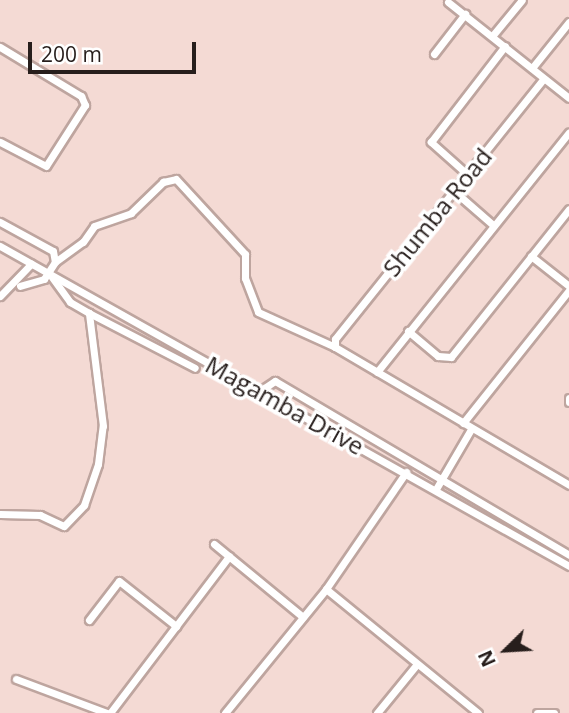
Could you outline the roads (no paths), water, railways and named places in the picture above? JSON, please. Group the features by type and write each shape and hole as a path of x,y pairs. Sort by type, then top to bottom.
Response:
{"street":[{"path":"494,35 522,0"},
{"path":"448,2 494,35 543,79 569,98"},
{"path":"434,54 465,14"},
{"path":"533,68 569,22"},
{"path":"468,175 431,142 505,46"},
{"path":"0,47 81,96 85,104 46,166 0,142"},
{"name":"Shumba Road","path":"335,346 335,339 543,79"},
{"path":"377,372 492,224 569,132"},
{"path":"20,286 49,274 55,262 83,242 94,226 131,213 173,178 245,254 255,309 335,346 569,485"},
{"path":"454,191 492,224"},
{"path":"408,331 438,356 450,357 569,209"},
{"path":"0,222 53,251 55,262"},
{"name":"Magamba Drive","path":"0,246 406,471 569,566"},
{"path":"463,423 569,288 531,256"},
{"path":"0,296 31,264"},
{"path":"49,274 70,302 195,368"},
{"path":"0,514 40,514 64,526 84,505 98,464 103,426 89,313"},
{"path":"260,391 275,381 444,478 569,555"},
{"path":"436,489 471,429"},
{"path":"225,713 326,589 406,471"},
{"path":"214,544 303,617"},
{"path":"16,680 108,713 229,556"},
{"path":"89,620 119,581 176,626"},
{"path":"326,589 478,713"},
{"path":"377,713 417,664"},
{"path":"537,713 554,713"}]}
